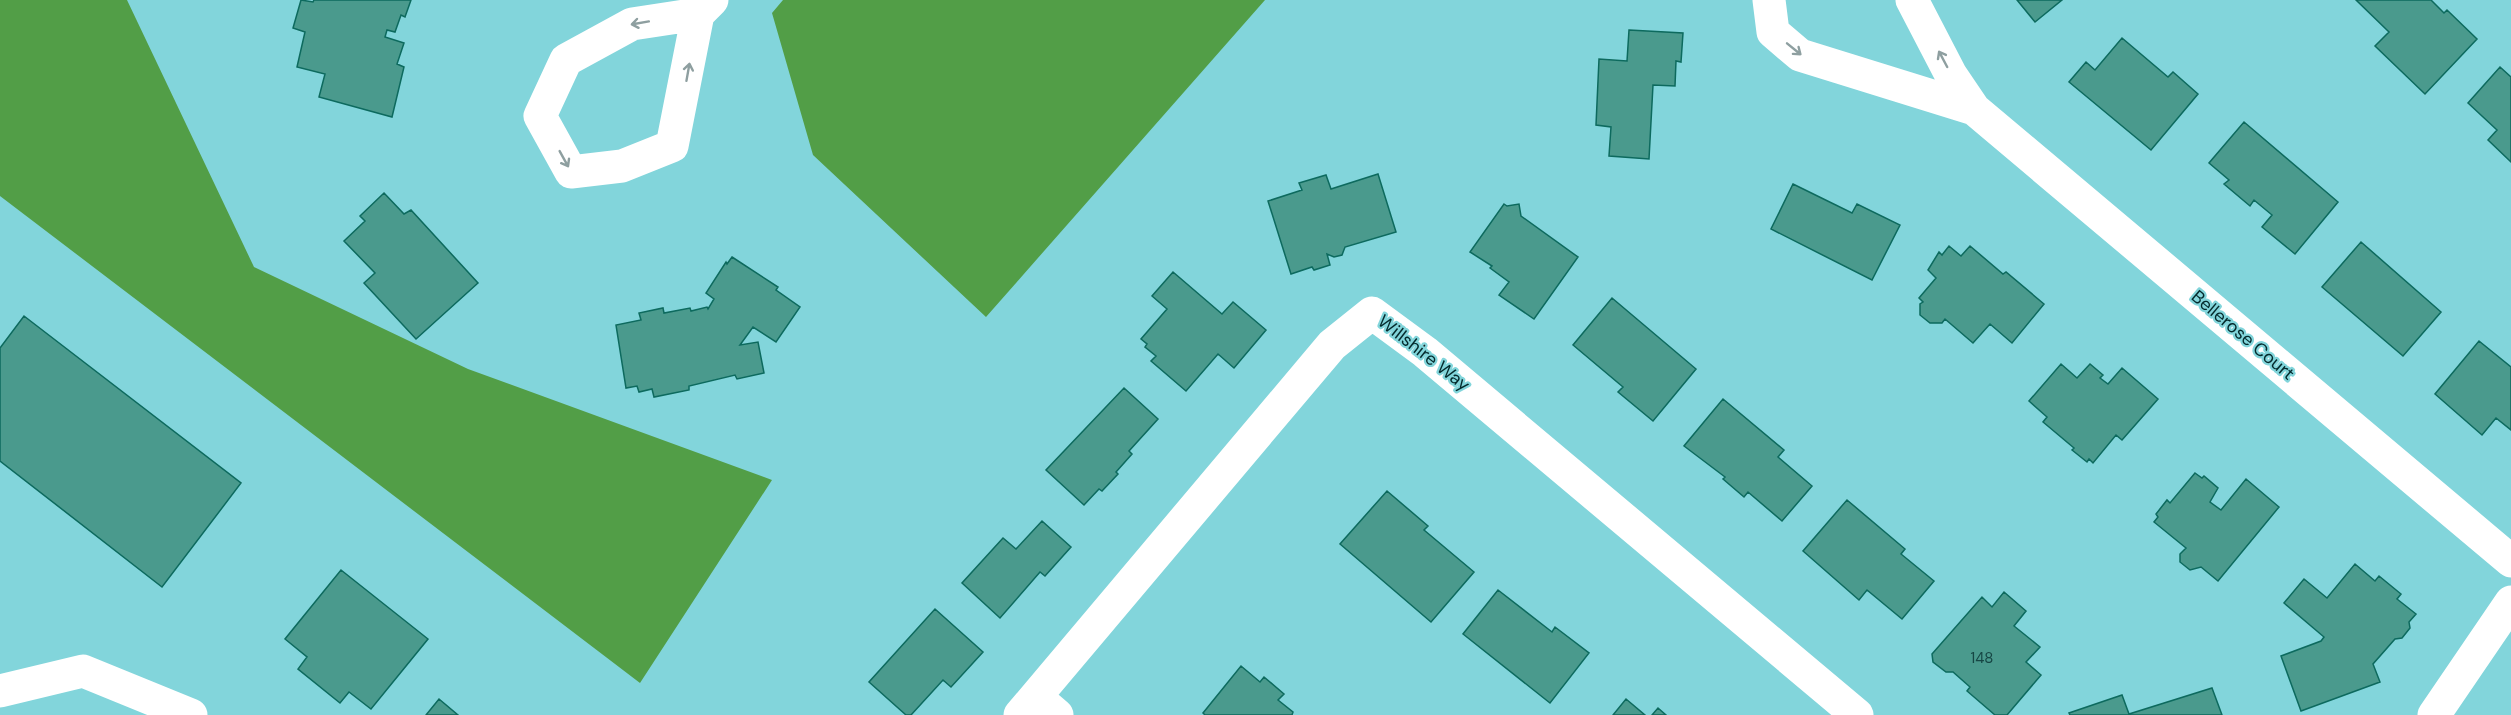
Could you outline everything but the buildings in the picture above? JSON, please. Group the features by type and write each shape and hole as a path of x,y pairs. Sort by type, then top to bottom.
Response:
{"street":[{"name":"Bellerose Court","path":"1769,0 1773,32 1800,55 1974,109"},
{"name":"Bellerose Court","path":"1912,0 1951,75 1974,109 2511,561"},
{"path":"705,7 672,146 622,166 571,172 540,116 566,60 632,24 705,7"},
{"name":"Willshire Way","path":"1038,709 1332,345 1372,313 1425,352 1857,715"},
{"path":"2434,715 2511,602"},
{"path":"0,691 83,671 191,715"}],"green space":[{"path":"0,0 127,0 254,267 468,369 772,480 640,683 0,196"},
{"path":"783,0 1265,0 986,317 813,155 772,13"}]}
